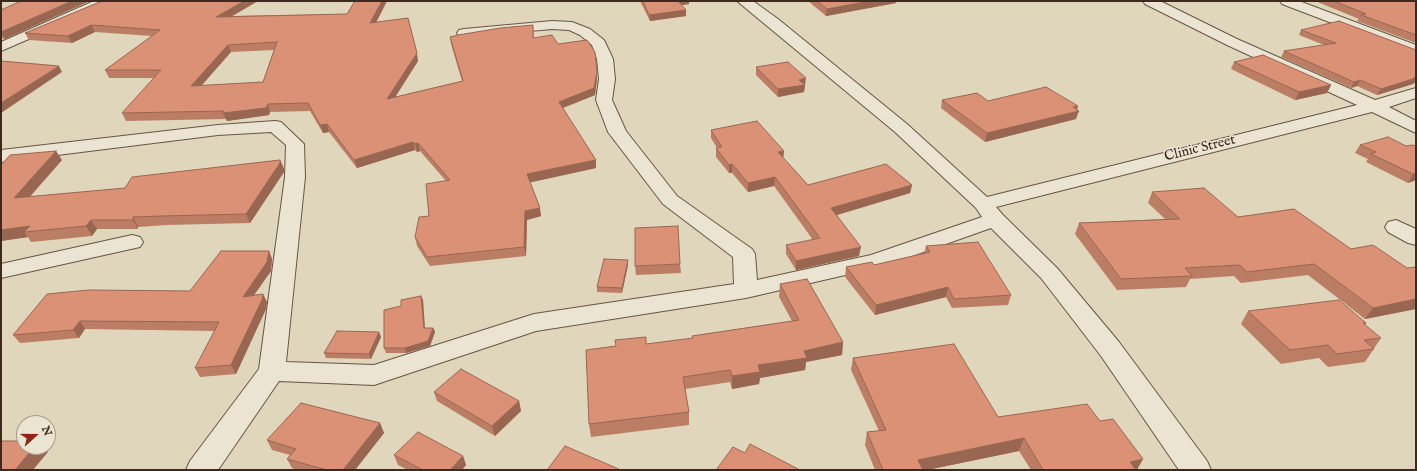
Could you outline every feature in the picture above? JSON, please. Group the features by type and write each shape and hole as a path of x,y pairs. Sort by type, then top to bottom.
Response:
{"street":[{"path":"1,47 105,1"},
{"path":"744,1 773,22 901,128 989,212 1049,273 1101,338 1196,470"},
{"path":"1150,1 1232,42 1374,106 1416,128"},
{"path":"1287,1 1416,50"},
{"path":"464,33 518,27 552,25 572,26 585,32 599,43 607,79 604,100 616,132 670,200 744,254 746,290"},
{"name":"Clinic Street","path":"272,371 374,375 534,323 746,290 876,261 989,212 1141,163 1374,106 1416,93"},
{"path":"1,156 218,130 275,126 295,144 295,177 272,371 201,470"},
{"path":"1396,227 1416,238"},
{"path":"1,271 132,242"}],"building":[{"path":"21,1 72,1 1,32 1,10"},
{"path":"102,1 244,1 216,17 347,14 355,1 382,1 370,23 408,18 417,53 387,99 463,81 450,37 500,28 533,25 533,38 552,35 558,44 587,40 595,52 597,72 594,88 559,102 596,160 527,174 540,208 525,211 524,247 427,257 415,237 419,217 429,216 426,184 450,180 418,143 415,144 413,142 354,160 327,124 320,125 308,103 268,104 266,108 223,113 224,111 122,113 161,70 105,70 160,30 91,25 68,36 25,33","holes":["277,42 263,82 191,86 228,45"]},
{"path":"643,1 678,1 686,10 649,15"},
{"path":"817,1 870,1 827,9"},
{"path":"1334,1 1416,1 1416,35 1361,15 1366,14"},
{"path":"1339,21 1416,50 1416,77 1414,78 1416,78 1381,89 1360,80 1354,82 1284,51 1336,43 1301,30"},
{"path":"1263,55 1331,85 1299,92 1234,62"},
{"path":"1,61 59,66 1,103"},
{"path":"788,62 806,78 799,80 805,85 778,89 756,67"},
{"path":"1046,87 1078,106 1073,107 1079,111 987,133 942,100 977,93 988,101"},
{"path":"757,121 784,151 778,152 808,185 886,164 912,185 831,208 861,247 796,261 786,245 820,238 775,177 748,183 732,164 729,165 716,148 722,147 711,130"},
{"path":"1388,137 1406,146 1416,146 1416,173 1413,174 1371,154 1376,152 1360,145"},
{"path":"56,151 14,198 125,188 132,177 280,160 280,163 246,214 133,217 133,220 91,220 86,226 24,232 30,226 1,230 1,165 10,155"},
{"path":"1204,188 1238,217 1294,209 1351,249 1373,245 1407,268 1416,267 1416,299 1373,308 1314,264 1247,272 1240,265 1185,268 1192,276 1121,279 1079,223 1180,219 1152,192"},
{"path":"678,226 680,264 635,266 635,228"},
{"path":"978,242 1011,295 954,299 948,287 876,305 846,267 872,262 874,265 930,252 926,246"},
{"path":"221,251 269,251 267,262 243,297 263,294 262,300 231,365 195,368 219,322 80,321 73,330 13,335 47,294 89,290 190,291"},
{"path":"604,259 628,260 622,288 597,287"},
{"path":"807,279 843,342 804,351 807,358 758,365 760,372 732,376 730,370 683,377 689,412 589,424 586,350 616,346 615,340 646,337 646,344 693,338 692,336 799,320 780,284"},
{"path":"421,296 424,328 433,328 428,341 405,348 384,348 384,310 401,306 401,300"},
{"path":"1339,300 1381,338 1364,340 1374,349 1337,354 1328,345 1290,350 1248,311"},
{"path":"337,331 379,332 369,354 324,353"},
{"path":"954,344 998,417 1087,404 1100,421 1113,419 1143,459 1130,462 1136,470 1043,470 1024,438 918,460 923,470 883,470 867,432 886,430 853,358"},
{"path":"461,369 519,401 492,426 434,392"},
{"path":"301,403 380,423 343,470 327,470 287,459 296,449 267,440"},
{"path":"418,432 463,456 450,470 423,470 394,455"},
{"path":"1,441 16,441 16,455 27,455 15,470 1,470"},
{"path":"750,444 800,470 716,470 733,447 745,453"},
{"path":"565,446 621,470 547,470"}]}
